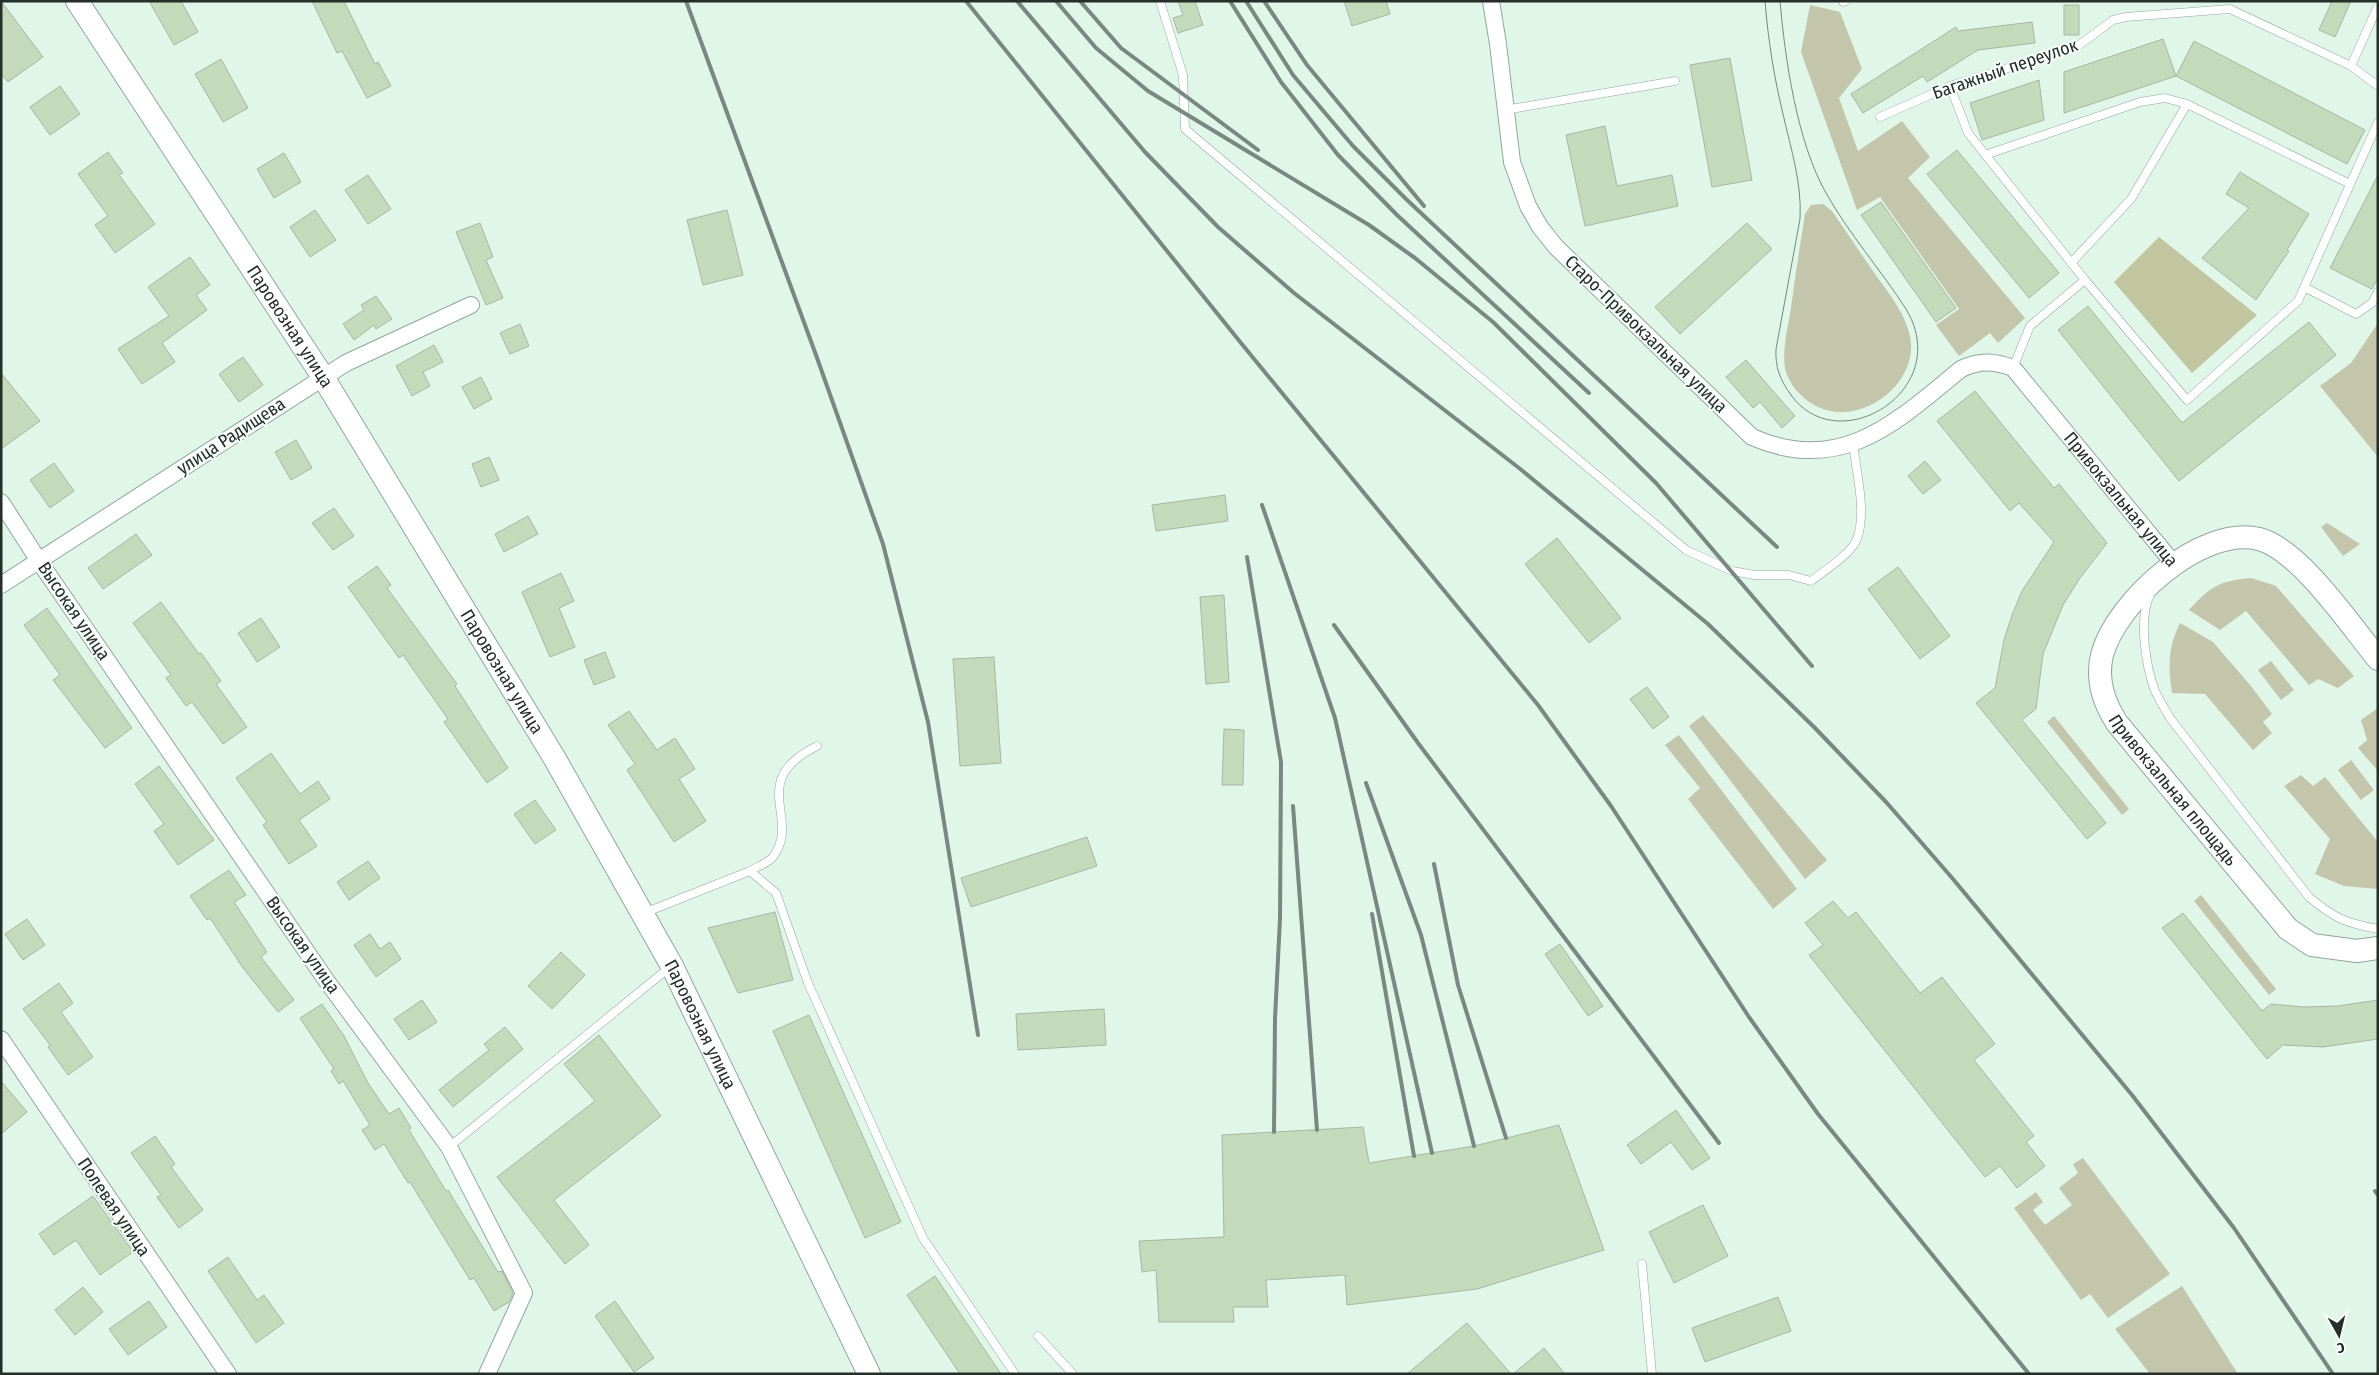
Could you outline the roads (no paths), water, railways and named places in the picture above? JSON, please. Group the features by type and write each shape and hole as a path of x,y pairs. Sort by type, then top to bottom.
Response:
{"main road":[{"name":"Паровозная улица","path":"78,1 323,377 555,759 672,966 870,1374"},
{"name":"Привокзальная улица","path":"2166,571 2213,543 2233,538 2259,539 2283,552 2309,575 2378,659"},
{"name":"Привокзальная площадь","path":"2166,571 2119,618 2109,637 2102,656 2101,675 2102,694 2108,709 2117,723 2288,929 2312,945 2357,951 2378,948"}],"street":[{"name":"Старо-Привокзальная улица","path":"1491,1 1512,162 1518,184 1540,227 1556,247 1752,437 1774,446 1796,450 1824,450 1852,443 1876,434 1898,422 1961,369 1987,361 2013,368"},
{"name":"улица Радищева","path":"1,585 346,363 471,305"},
{"name":"Привокзальная улица","path":"2013,368 2166,571"},
{"name":"Высокая улица","path":"1,502 39,561 326,980 448,1147 524,1293 487,1374"},
{"name":"Полевая улица","path":"1,1039 228,1374"}],"lane":[{"path":"1160,1 1183,75 1185,129 1686,550 1732,571 1789,575 1811,581 1837,561 1856,540 1862,511 1852,443"},
{"path":"2351,66 2378,6"},
{"name":"Багажный переулок","path":"1880,117 1950,86 2078,46 2113,20 2214,8 2230,9 2351,66 2378,86"},
{"path":"1505,110 1675,81"},
{"path":"1950,86 1968,134 2084,280 2187,400 2298,301 2378,122"},
{"path":"1986,155 2140,102 2165,98 2188,104 2350,184"},
{"path":"2071,263 2131,199 2188,104"},
{"path":"2013,368 2030,326 2084,280"},
{"path":"2304,287 2356,314 2372,303 2378,292"},
{"path":"2166,571 2148,600 2144,625 2146,660 2155,690 2170,718 2309,897 2332,916 2355,925 2378,928"},
{"path":"643,913 750,871 772,857 781,837 779,789 784,770 802,753 817,746"},
{"path":"750,871 776,893 808,983 923,1238 1015,1374"},
{"path":"448,1147 672,966"},
{"path":"1642,1264 1652,1374"},
{"path":"1038,1336 1073,1374"}],"tram line":[{"path":"1765,1 1774,72 1795,166 1800,205 1800,219 1776,349 1777,368 1781,379 1791,395 1811,414 1836,421 1861,418 1884,407 1904,389 1915,366 1917,339 1906,309 1835,208 1826,193 1807,150 1789,74 1780,1"}],"railway":[{"path":"686,1 883,544 928,722 978,1035"},
{"path":"966,1 1241,343 1538,705 1611,806 1749,1017 1818,1114 2029,1374"},
{"path":"1017,1 1145,152 1218,227 1294,293 1519,468 1708,624 1814,727 1887,803 1953,879 2132,1095 2234,1228 2333,1374"},
{"path":"1056,1 1096,48 1148,91 1369,225 1415,258 1493,322 1656,483 1812,666"},
{"path":"1080,1 1121,48 1258,150"},
{"path":"1230,1 1281,82 1338,155 1397,215 1589,393"},
{"path":"1246,1 1293,75 1353,146 1406,199 1777,547"},
{"path":"1264,1 1307,65 1424,206"},
{"path":"1262,505 1335,718 1432,1153"},
{"path":"1247,557 1281,762 1280,919 1275,1018 1274,1132"},
{"path":"1334,625 1418,743 1719,1143"},
{"path":"1366,783 1421,935 1474,1146"},
{"path":"1293,806 1317,1130"},
{"path":"1434,864 1458,985 1506,1138"},
{"path":"1372,914 1414,1156"},
{"path":"2375,1191 2378,1195"}]}
